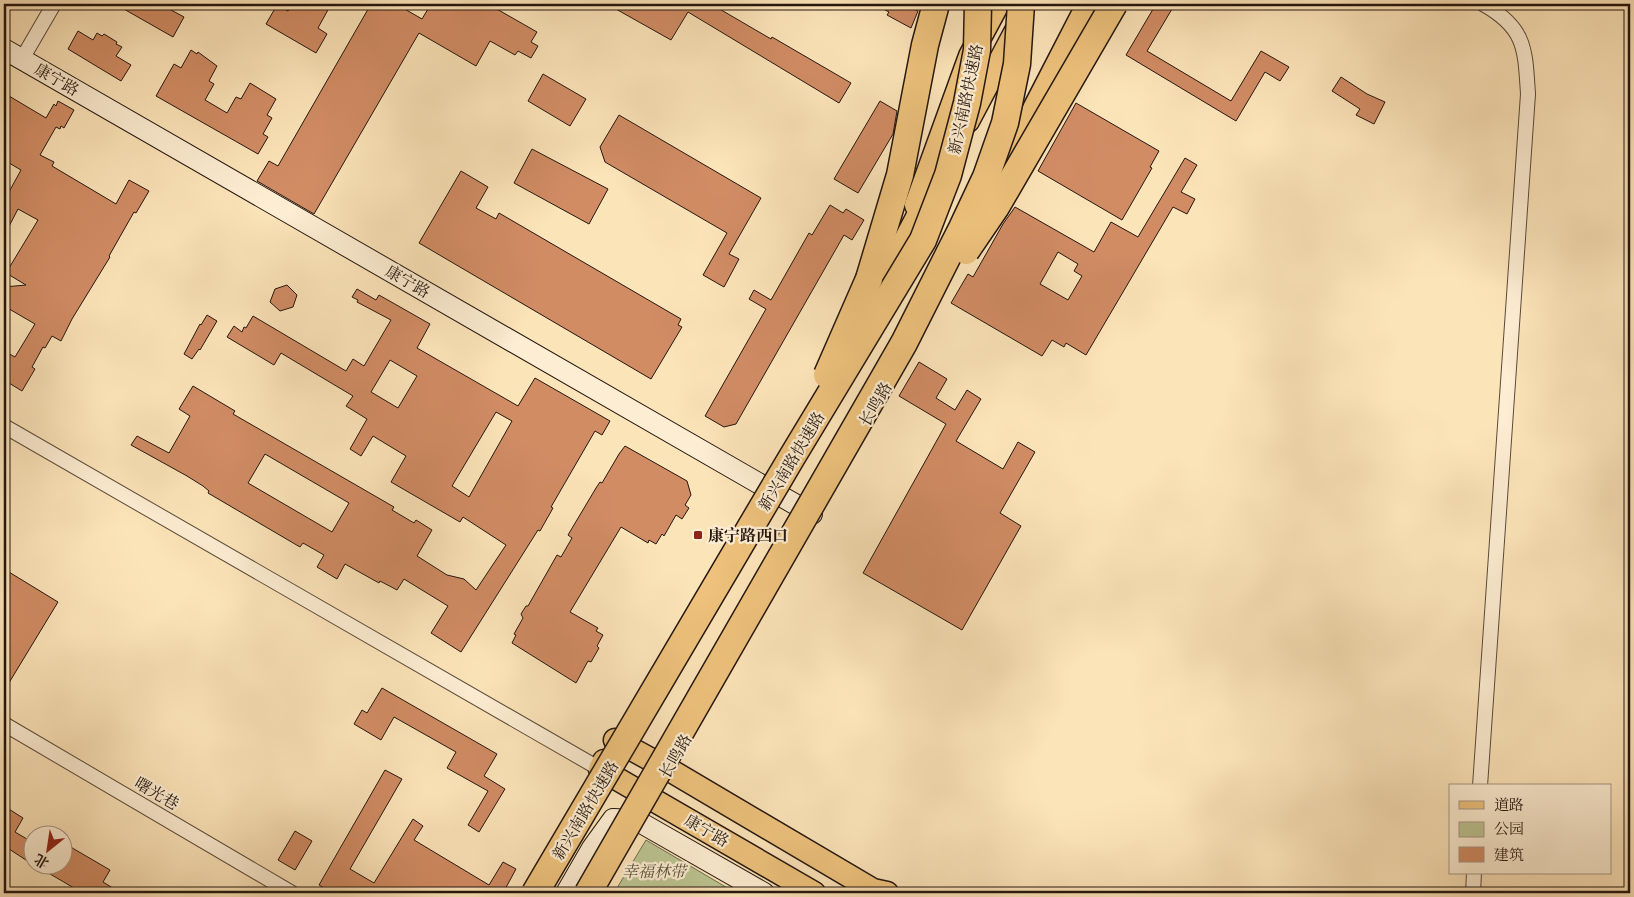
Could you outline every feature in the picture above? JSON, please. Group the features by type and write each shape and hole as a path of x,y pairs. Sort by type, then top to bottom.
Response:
{"highway":[{"path":"792,457 869,279 900,175 925,46 936,4"},
{"name":"新兴南路快速路","path":"532,893 923,240 948,175 967,103 978,50 978,4"},
{"path":"591,890 904,343 962,228 986,177 1005,123 1017,64 1021,4"},
{"path":"904,343 996,207 1114,4"}],"main road":[{"path":"899,253 962,75 998,4"},
{"path":"600,769 615,740 765,487 899,253 1006,48 1032,4"},
{"name":"长鸣路","path":"652,798 941,287 1088,4"},
{"path":"615,740 878,892"},
{"name":"康宁路","path":"600,769 814,893"}],"street":[{"path":"22,59 54,4"},
{"path":"1480,784 1528,94 1526,56 1516,30 1493,9 1483,4"},
{"name":"康宁路","path":"4,49 812,514"},
{"path":"4,426 600,769"},
{"name":"曙光巷","path":"4,724 292,893"},
{"path":"592,848 600,769"},
{"path":"532,893 600,769"},
{"path":"566,893 592,848 613,819 636,820 764,893"},
{"path":"1473,893 1474,874"}],"green space":[{"name":"幸福林带","path":"646,840 736,893 614,893"}],"building":[{"path":"115,4 160,4 184,17 173,37"},
{"path":"293,4 322,4 329,8 318,28 327,34 316,53 266,24 277,5 288,11"},
{"path":"371,4 396,4 422,19 431,4 488,4 537,32 531,42 538,46 531,58 518,51 515,55 490,41 476,66 419,33 314,214 257,181 269,161 278,166"},
{"path":"607,4 711,4 851,83 839,103 688,12 671,40"},
{"path":"874,4 914,4 912,8 918,11 911,28 887,15 889,12"},
{"path":"1156,4 1175,4 1147,51 1231,101 1261,51 1289,67 1280,81 1265,72 1236,121 1126,55"},
{"path":"78,31 93,40 97,33 102,36 104,34 122,47 116,56 131,65 121,81 68,49"},
{"path":"191,50 197,54 198,52 217,66 209,81 214,84 205,100 227,113 236,97 241,99 250,83 276,99 267,115 272,118 263,134 268,137 258,154 156,96 174,64 181,68"},
{"path":"543,74 586,99 570,126 528,101"},
{"path":"1341,77 1367,94 1385,102 1374,124 1356,115 1360,109 1332,91"},
{"path":"4,93 46,118 54,104 56,106 58,101 74,110 64,128 61,126 60,129 56,127 40,155 54,162 52,166 116,204 129,180 149,191 136,213 134,212 61,341 52,336 45,348 43,347 32,367 35,369 22,391 4,380 4,351 15,357 35,324 4,306 4,287 26,285 6,273 38,220 18,209 4,236 4,201 21,170 4,160"},
{"path":"880,101 897,111 893,134 858,193 834,179"},
{"path":"1076,103 1159,151 1150,167 1152,168 1122,220 1038,171"},
{"path":"619,115 761,198 729,254 739,259 724,287 703,275 727,233 605,162 600,147"},
{"path":"532,149 608,189 589,224 514,183"},
{"path":"1185,158 1197,165 1181,192 1195,199 1187,214 1173,207 1086,355 1066,343 1064,347 1052,340 1042,356 951,303 968,274 973,277 1003,224 1015,207 1094,252 1111,222 1138,237","holes":["1058,252 1078,264 1074,271 1082,276 1068,300 1040,284"]},
{"path":"461,171 488,187 476,208 496,219 499,213 681,319 678,325 682,327 651,379 419,243"},
{"path":"830,205 843,213 846,209 864,220 852,240 844,235 736,424 724,427 705,416 766,309 749,299 754,290 771,300 809,233 812,235"},
{"path":"287,285 297,295 293,307 280,311 270,302 275,289"},
{"path":"357,289 376,300 379,295 430,324 417,348 518,406 535,378 610,421 602,435 595,431 551,507 553,508 540,531 538,530 461,652 431,633 448,606 404,579 397,590 380,581 379,583 345,564 337,579 317,567 324,555 303,543 300,547 208,493 209,491 203,486 187,476 131,445 137,436 169,453 190,416 179,409 193,386 235,411 233,414 394,507 392,510 414,523 416,520 432,530 417,556 447,575 464,579 476,590 506,545 463,517 460,522 391,482 406,456 373,436 361,456 350,449 367,419 346,406 353,396 281,353 274,365 227,337 234,326 242,332 253,316 346,371 353,359 364,366 391,320 357,302 358,300 352,297","holes":["390,360 417,376 398,408 371,392","496,412 512,421 469,497 452,486","265,454 349,503 332,532 248,483"]},
{"path":"207,315 217,321 200,350 192,359 184,354"},
{"path":"919,362 947,379 936,398 955,410 967,390 981,399 956,441 1003,469 1018,442 1035,452 1000,513 1021,526 962,630 863,573 946,424 899,396"},
{"path":"625,446 687,481 691,495 685,505 689,508 682,519 676,515 664,536 662,534 656,544 649,540 648,543 621,527 570,612 598,628 596,631 603,635 597,646 599,648 591,662 588,661 576,683 512,643 516,635 514,634 523,618 521,614 526,606 528,606 557,555 561,557 572,538 568,535 596,488 600,482 602,483"},
{"path":"4,569 58,602 4,691"},
{"path":"382,688 497,754 484,776 505,789 479,832 468,825 488,791 447,768 456,752 394,717 381,740 354,724 362,710 367,713"},
{"path":"385,770 402,779 350,869 374,883 413,819 423,826 414,840 489,885 503,862 516,869 503,893 333,893 319,885"},
{"path":"4,806 23,818 15,832 22,836 22,857 6,847 4,850"},
{"path":"295,831 312,841 295,870 278,860"},
{"path":"72,848 110,870 103,882 121,893 71,893 74,888 50,874 72,874"}],"place":[{"name":"康宁路西口","path":"698,535"}]}
